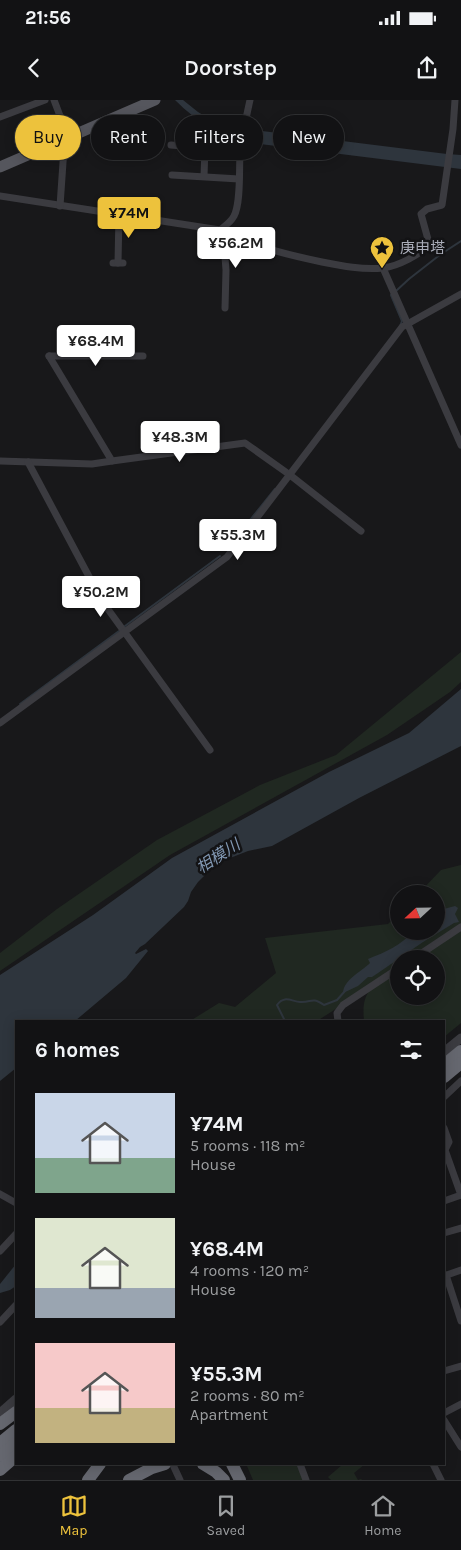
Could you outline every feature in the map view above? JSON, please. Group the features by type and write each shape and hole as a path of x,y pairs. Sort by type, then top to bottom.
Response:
{"highway":[{"path":"445,1064 461,1051"},
{"path":"445,1076 461,1063"},
{"path":"0,1424 15,1413"},
{"path":"0,1443 15,1431"},
{"path":"0,1456 15,1443"},
{"path":"0,1470 15,1457"},
{"path":"88,1480 99,1465"},
{"path":"205,1465 224,1480"},
{"path":"232,1465 240,1480"},
{"path":"129,1480 152,1468 170,1466"}],"main road":[{"path":"81,132 155,100"},
{"path":"0,166 15,160"}],"street":[{"path":"0,117 45,100"},
{"path":"54,100 58,115"},
{"path":"221,231 235,216 237,207 242,142 250,100"},
{"path":"0,196 221,231 260,247 290,255 339,265 383,268 395,265 426,248 429,243 422,214 427,209 442,205 457,104"},
{"path":"171,146 205,148 204,176"},
{"path":"60,206 63,160"},
{"path":"172,175 239,179"},
{"path":"118,263 119,214"},
{"path":"221,231 226,270 225,308"},
{"path":"383,268 461,444"},
{"path":"0,723 227,558 402,326 461,294"},
{"path":"112,461 49,356 143,356"},
{"path":"0,461 92,464 245,443 290,475 361,531"},
{"path":"28,462 102,600 210,750"},
{"path":"426,950 461,927"},
{"path":"338,1020 337,1013 343,1005 390,974"},
{"path":"445,1051 461,1038"},
{"path":"445,1096 461,1082"},
{"path":"445,1131 449,1142 445,1150 461,1195 445,1201"},
{"path":"445,1172 452,1170"},
{"path":"0,1194 15,1202"},
{"path":"445,1233 461,1228"},
{"path":"0,1252 15,1235"},
{"path":"461,1270 445,1276 461,1321"},
{"path":"0,1322 15,1306"},
{"path":"445,1371 461,1366"},
{"path":"0,1413 15,1399"},
{"path":"445,1413 461,1404"},
{"path":"445,1422 461,1447"},
{"path":"300,1465 306,1480"},
{"path":"434,1465 441,1480"},
{"path":"170,1466 180,1480"}],"shaded area":[{"path":"461,652 461,682 450,692 387,735 170,855 0,971 0,953 57,909 157,840 260,785 336,755"},
{"path":"461,865 461,1023 445,1036 445,1020 364,1020 364,1002 370,990 390,974 390,1005 445,1005 445,950 390,950 390,974 319,1020 192,1020 219,1003 235,1007 276,973 265,938 388,924 390,922 390,940 445,940 445,885 427,885 441,870"},
{"path":"297,1465 303,1480 253,1480 247,1466"},
{"path":"342,1465 364,1465 354,1473 358,1480 331,1480 328,1477"}],"water":[{"path":"175,100 183,100 203,115 192,115"},
{"path":"263,131 273,132 273,146 263,144"},
{"path":"344,141 461,155 461,169 344,154"},
{"name":"相模川","path":"461,689 461,746 359,798 272,846 248,851 213,867 198,882 184,907 135,953 146,949 148,951 126,978 76,1020 15,1020 15,1069 0,1081 0,975 93,915 172,858 329,772 409,733"},
{"path":"455,906 458,908 455,914 459,922 445,929 445,909"},
{"path":"404,940 426,940 411,950 390,950 390,965 372,977 368,977 358,986 343,993 346,984 370,963 368,959 393,948"},
{"path":"15,1265 15,1287 0,1293 0,1284"}],"waterway":[{"path":"396,291 441,254 461,241"},
{"path":"392,294 402,321 400,326"},
{"path":"226,550 275,489"},
{"path":"125,626 220,556"},
{"path":"20,704 119,631"},
{"path":"284,1020 277,1005 282,1000 288,999 300,1002 314,1000 324,1005 337,1000 345,991"}],"place":[{"name":"庚申塔","path":"382,269"}]}
